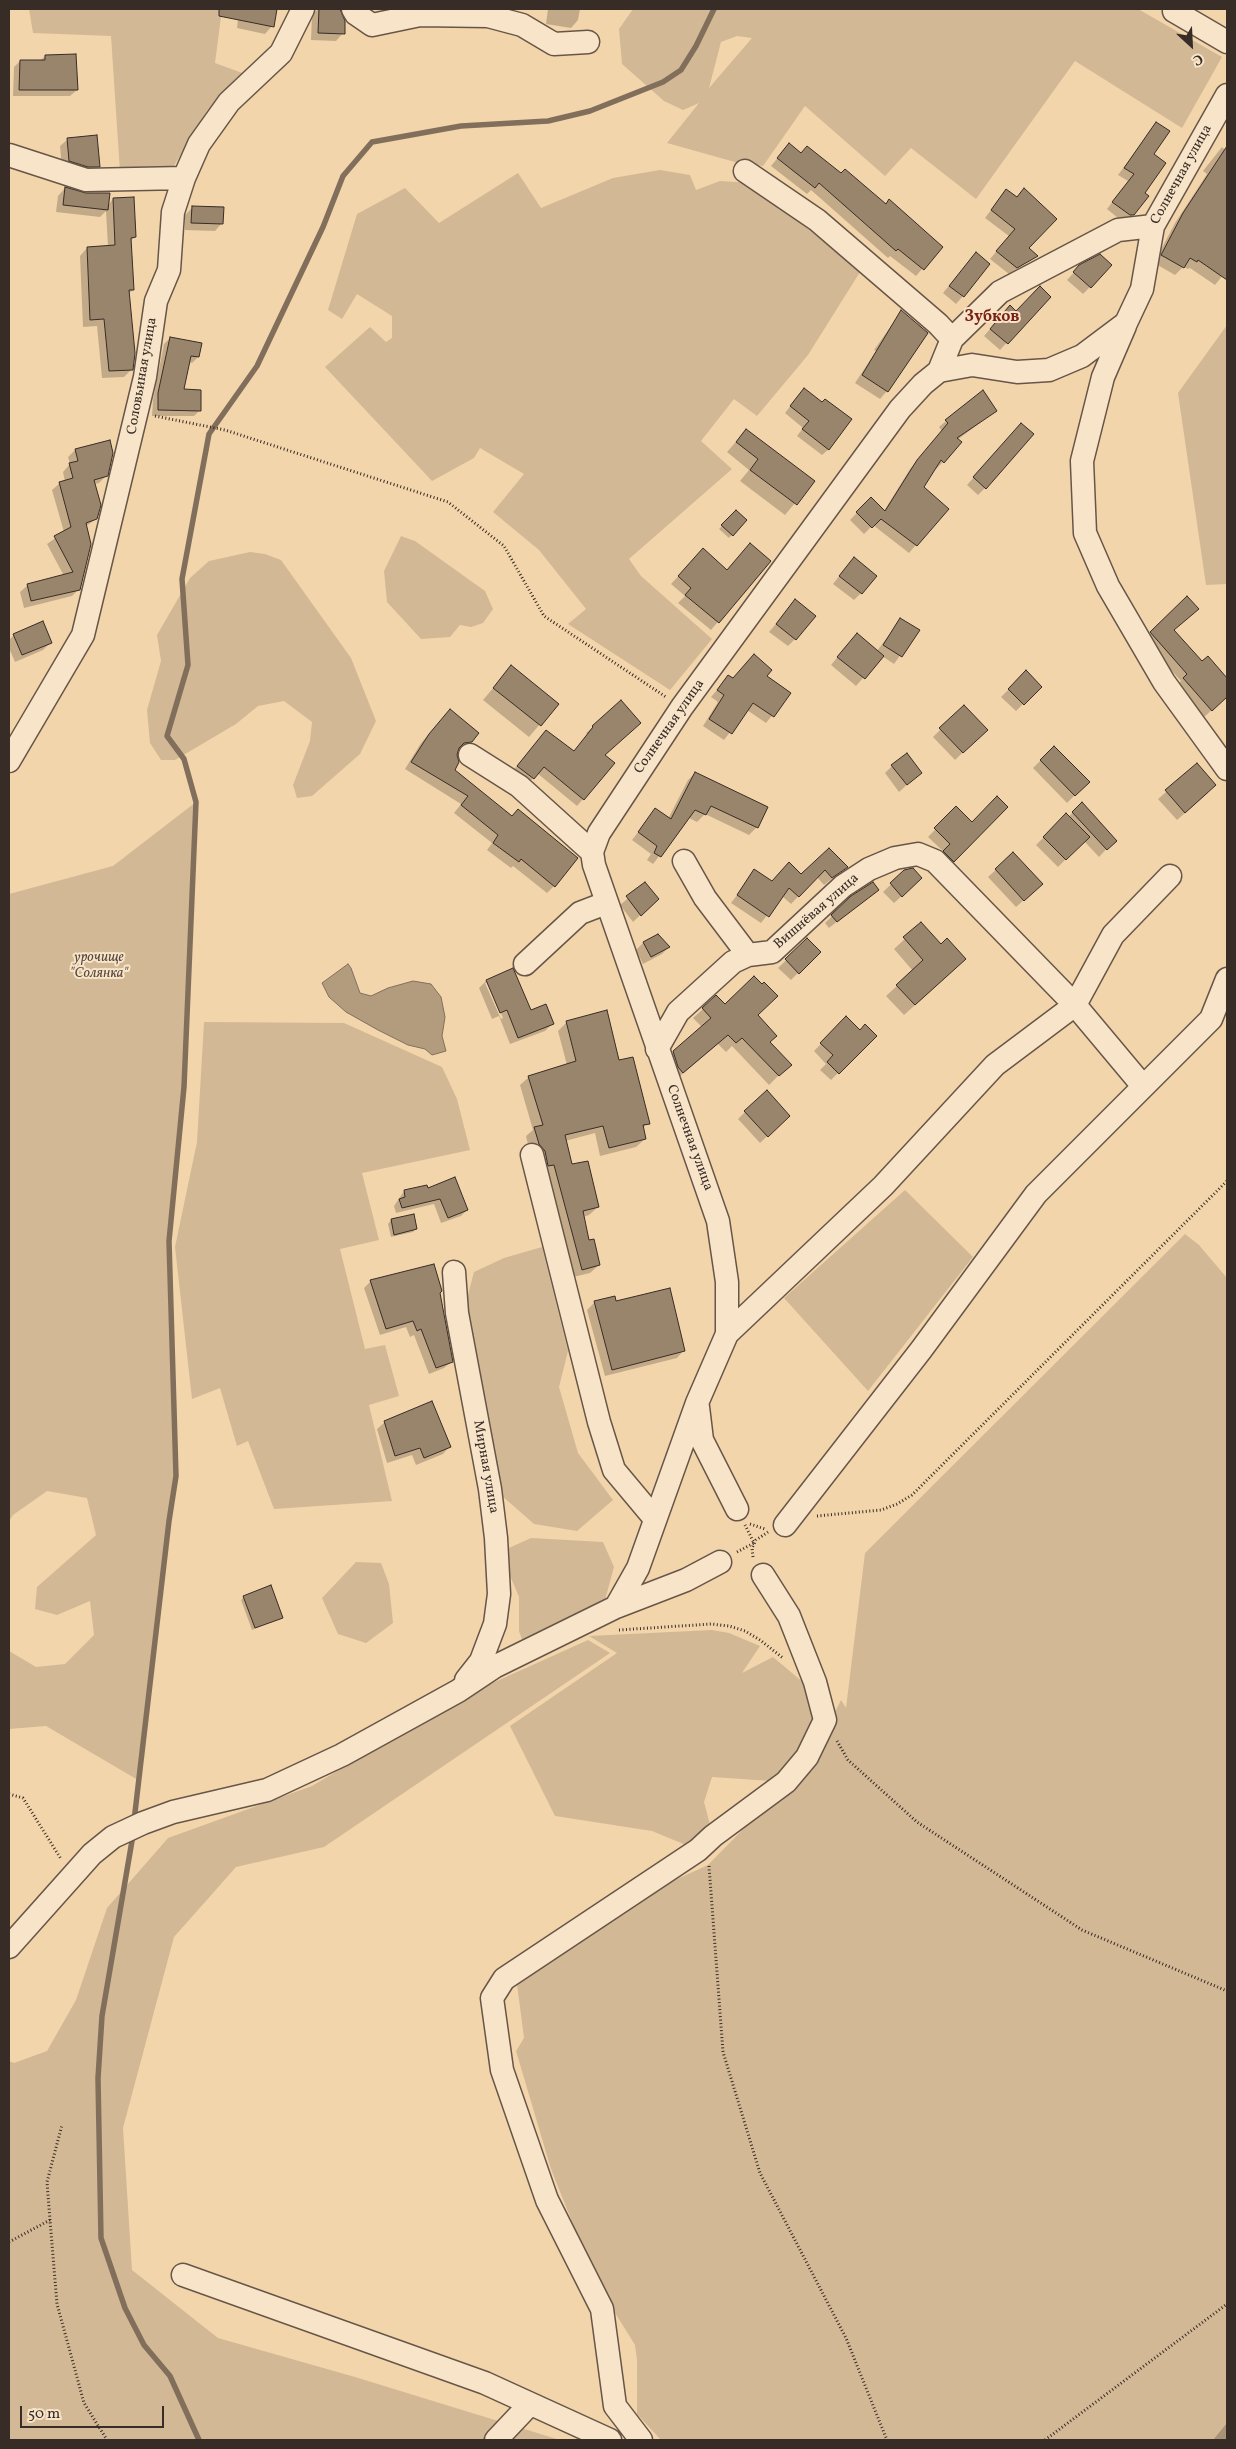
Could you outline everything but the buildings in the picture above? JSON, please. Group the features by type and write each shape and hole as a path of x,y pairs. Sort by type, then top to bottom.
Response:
{"street":[{"name":"Соловьиная улица","path":"9,762 83,635 138,412 156,301 169,270 174,212 184,178 199,144 229,102 281,53 303,9"},
{"path":"353,9 356,14 372,26 420,15 488,16 522,25 554,44 588,42"},
{"path":"1174,11 1227,42"},
{"name":"Солнечная улица","path":"616,1607 638,1568 698,1403 727,1334 726,1282 718,1222 594,865 592,852 599,833 682,708 900,410 923,384 939,371 972,365 1017,372 1050,370 1082,356 1126,323 1142,289 1153,226 1227,95"},
{"path":"9,155 86,180 184,178"},
{"path":"745,171 817,220 938,324 952,339"},
{"path":"939,371 952,339 1000,292 1118,230 1153,226"},
{"path":"1126,323 1103,376 1082,461 1085,533 1108,586 1164,682 1227,769"},
{"path":"470,755 519,786 592,852"},
{"name":"Вишнёвая улица","path":"657,1049 678,1012 732,962 748,955 772,952 843,886 869,869 895,858 918,854 935,861 1075,1005 1142,1086"},
{"path":"684,861 705,898 748,955"},
{"path":"727,1334 883,1186 994,1065 1075,1005 1113,935 1170,876"},
{"path":"525,964 580,913 606,902"},
{"path":"785,1525 921,1350 1036,1194 1211,1019 1227,978"},
{"path":"532,1155 599,1422 614,1470 655,1519"},
{"name":"Мирная улица","path":"454,1272 457,1313 490,1489 496,1538 499,1594 495,1624 480,1661 458,1691"},
{"path":"698,1403 702,1440 737,1509"},
{"path":"9,1947 70,1876 92,1854 113,1837 173,1812 267,1790 342,1755 458,1691 494,1667 616,1607 686,1580 720,1562"},
{"path":"641,2440 615,2406 602,2309 547,2200 502,2070 492,1998 504,1979 698,1850 713,1836 786,1782 807,1757 825,1720 815,1682 789,1616 763,1575"},
{"path":"183,2274 485,2383 610,2440"},
{"path":"496,2440 530,2404"}],"path":[{"path":"138,412 225,430 448,502 504,546 544,616 682,708"},
{"path":"737,1509 744,1519 757,1528 774,1529 819,1516 881,1510 897,1504 912,1495 1227,1181"},
{"path":"737,1509 754,1543 753,1556 763,1575"},
{"path":"720,1562 754,1543 763,1534 785,1525"},
{"path":"612,1630 711,1624 728,1626 745,1631 784,1658"},
{"path":"825,1720 848,1760 917,1822 1082,1930 1227,1991"},
{"path":"9,1794 23,1798 70,1876"},
{"path":"713,1836 708,1865 723,2052 760,2172 846,2338 887,2440"},
{"path":"62,2125 47,2182 57,2304 84,2403 108,2440"},
{"path":"9,2242 50,2220"},
{"path":"1045,2440 1227,2304"}],"green space":[{"path":"29,9 222,9 215,63 245,74 207,111 172,169 120,172 111,36 33,33"},
{"path":"633,9 1138,9 1222,57 1182,128 1075,61 976,199 911,148 885,176 805,106 763,166 735,162 667,143 699,103 683,110 664,101 622,64 619,29","holes":["737,36 752,38 709,88 721,42"]},
{"path":"660,170 690,175 696,190 720,181 752,183 860,272 808,355 757,416 734,399 701,441 732,469 629,559 641,576 712,639 670,690 568,624 586,609 539,550 493,512 524,474 480,448 474,458 432,481 325,367 370,327 386,342 392,338 392,316 357,294 342,319 328,310 357,214 405,188 439,223 518,173 541,208 613,178"},
{"path":"1227,325 1227,584 1206,585 1178,393"},
{"path":"401,536 415,541 485,591 493,609 483,623 471,627 460,625 450,637 421,639 387,602 384,571"},
{"path":"250,552 265,554 281,560 351,658 376,721 360,754 312,796 297,798 293,785 310,741 312,722 284,701 258,706 236,724 175,760 161,760 150,743 147,710 161,661 157,635 190,578 209,561"},
{"name":"урочище \"Солянка\"","path":"196,802 184,1087 169,1241 176,1476 138,1780 46,1726 9,1729 9,1651 36,1667 65,1664 94,1635 90,1601 57,1615 35,1609 37,1587 96,1535 87,1498 47,1491 13,1515 9,1521 9,894 113,866"},
{"path":"204,1022 344,1023 442,1067 457,1099 470,1150 362,1173 379,1240 340,1249 365,1349 385,1345 399,1396 369,1405 392,1501 274,1509 248,1441 237,1446 220,1388 192,1399 175,1247 197,1142"},
{"path":"905,1190 973,1257 868,1391 784,1298"},
{"path":"1185,1234 1199,1245 1227,1278 1227,2440 661,2440 637,2414 637,2360 635,2345 596,2282 551,2169 516,2051 524,2038 517,1984 603,1913 708,1865 811,1760 841,1700 846,1708 865,1553"},
{"path":"542,1247 568,1351 559,1387 578,1453 613,1500 577,1531 534,1524 501,1495 478,1365 465,1306 474,1272 504,1258"},
{"path":"531,1538 603,1542 614,1567 605,1600 524,1645 519,1631 519,1597 500,1552"},
{"path":"356,1562 381,1563 389,1584 393,1623 366,1643 338,1634 322,1598"},
{"path":"712,1630 729,1633 760,1646 742,1673 773,1657 810,1688 820,1707 786,1782 712,1777 704,1802 713,1836 698,1850 652,1831 555,1816 510,1726 617,1653 589,1636"},
{"path":"588,1640 610,1653 324,1847 236,1867 174,1937 123,2128 132,2270 218,2338 355,2377 560,2440 9,2440 9,2061 14,2063 47,2051 76,2000 107,1908 168,1838 312,1786 468,1694"}],"shaded area":[{"path":"348,964 360,993 371,996 388,988 413,981 431,984 441,997 445,1017 442,1036 446,1051 432,1055 425,1049 408,1045 346,1012 329,997 322,983"}],"waterway":[{"path":"134,1821 169,1521 176,1476 169,1241 184,1087 196,802 184,759 167,736 188,665 182,579 209,434 257,366 323,227 343,176 372,142 461,126 548,121 590,111 663,82 681,70 696,46 714,9"},
{"path":"133,1835 102,2016 98,2078 101,2238 125,2308 144,2345 170,2376 199,2440"}],"district":[{"name":"Зубков","path":"992,318"}]}
